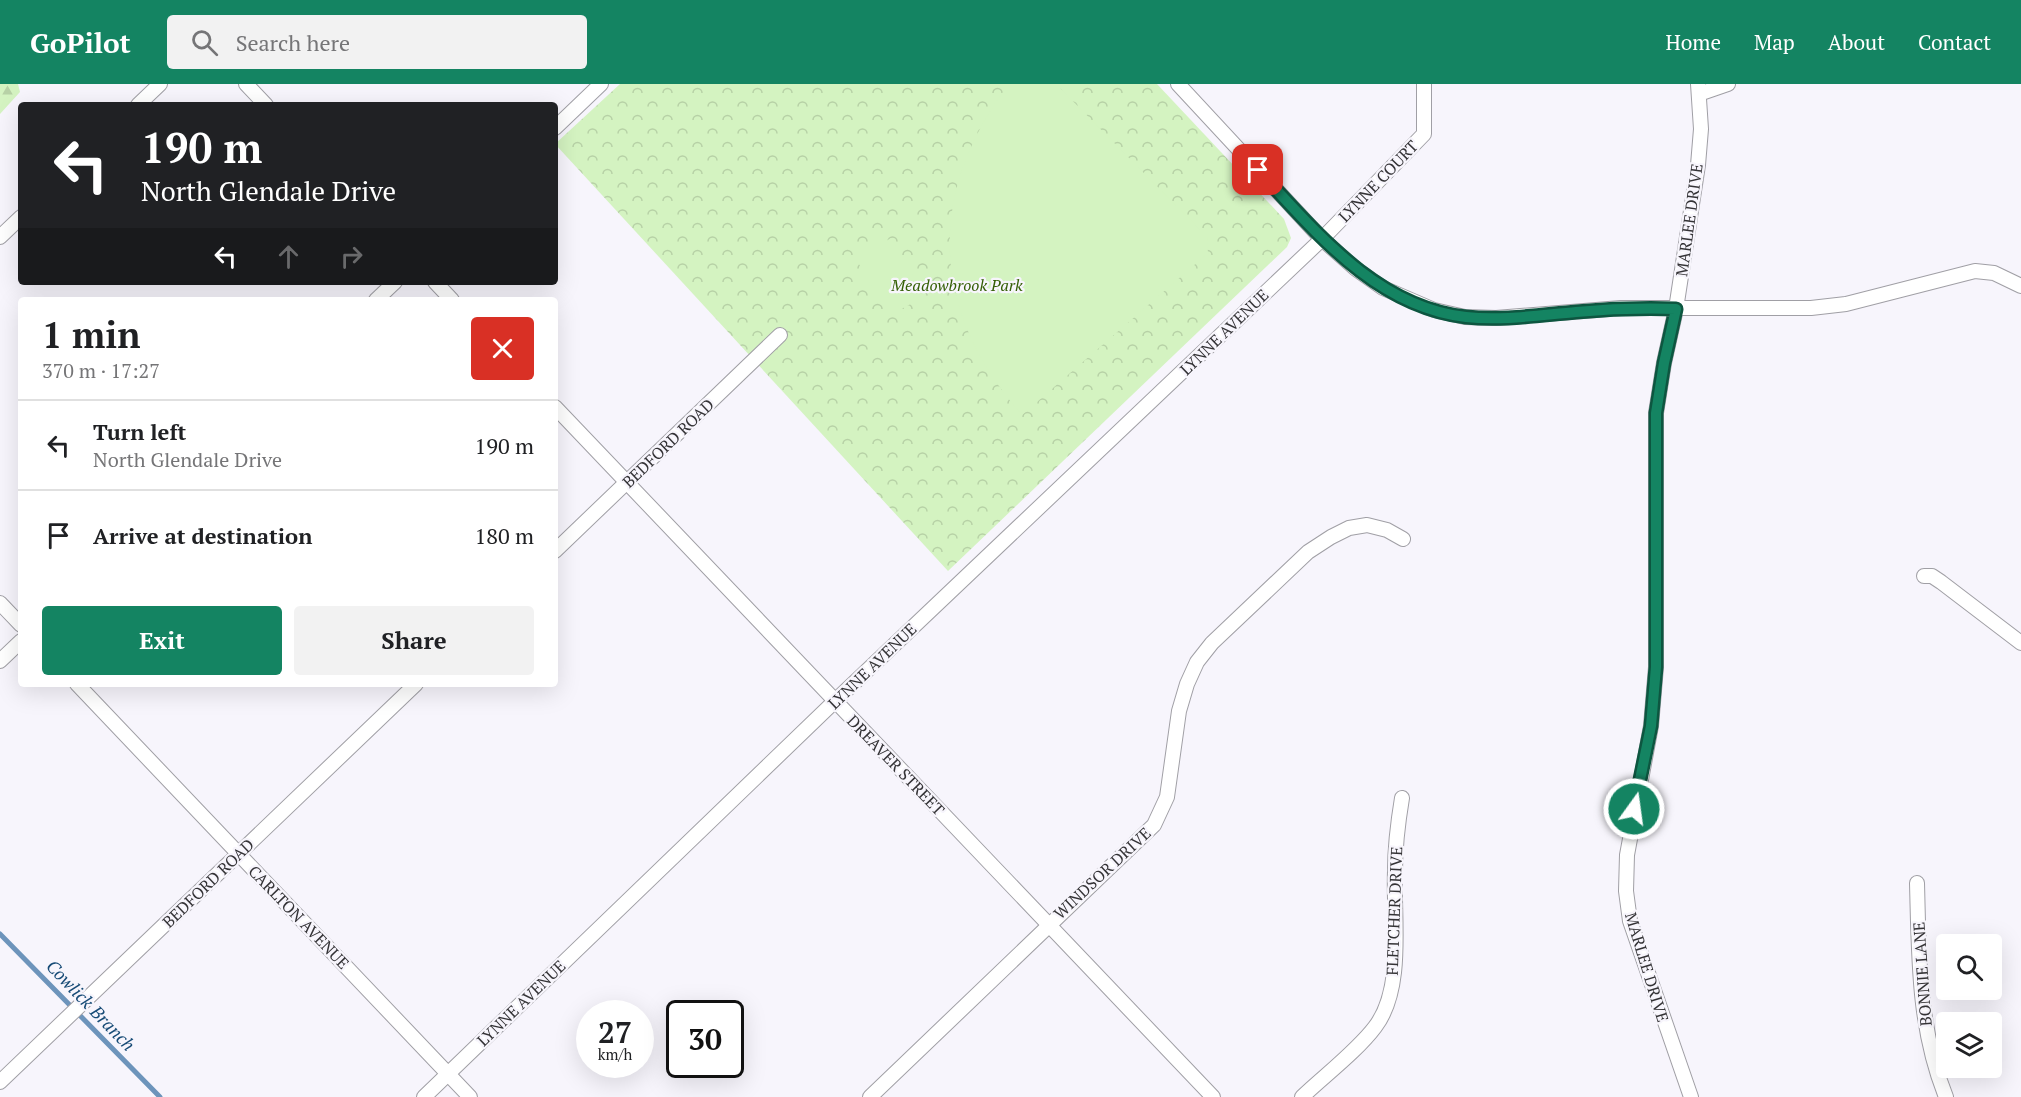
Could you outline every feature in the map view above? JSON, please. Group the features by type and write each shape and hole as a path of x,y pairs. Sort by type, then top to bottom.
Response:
{"street":[{"path":"141,102 160,84"},
{"path":"246,84 263,102"},
{"path":"558,125 601,84"},
{"path":"1178,84 1322,239 1356,269 1383,288 1434,310 1466,317 1524,317 1621,308 1767,310 1834,306 1975,271 1994,273 2021,286"},
{"name":"LYNNE COURT","path":"1322,239 1424,134 1424,84"},
{"path":"1699,89 1728,84"},
{"name":"MARLEE DRIVE","path":"1691,1097 1630,921 1626,891 1634,809 1651,726 1656,667 1656,413 1676,309 1698,165 1699,89"},
{"path":"0,237 18,220"},
{"name":"LYNNE AVENUE","path":"424,1097 835,701 1322,239"},
{"path":"379,297 392,285"},
{"path":"438,285 449,297"},
{"name":"BEDFORD ROAD","path":"558,548 780,335"},
{"name":"DREAVER STREET","path":"558,411 1213,1097"},
{"name":"WINDSOR DRIVE","path":"870,1097 1048,924 1154,825 1162,813 1167,797 1179,711 1197,662 1212,643 1308,552 1331,537 1349,528 1367,525 1387,530 1403,538"},
{"path":"1924,576 1932,576 1941,582 2021,643"},
{"path":"0,603 18,622"},
{"path":"0,661 18,644"},
{"name":"CARLTON AVENUE","path":"80,687 471,1097"},
{"name":"BEDFORD ROAD","path":"0,1082 413,687"},
{"name":"FLETCHER DRIVE","path":"1302,1097 1375,1027 1387,1003 1393,981 1395,862 1397,823 1402,798"},
{"name":"BONNIE LANE","path":"1917,883 1918,959 1924,1021 1933,1066 1946,1097"}],"green space":[{"path":"0,84 18,84 20,92 0,114"},
{"name":"Meadowbrook Park","path":"620,84 1157,84 1284,219 1291,238 1287,247 948,571 558,147 558,141"},
{"path":"1009,84 1056,84 1207,237 1208,253 1022,415 992,376 970,335 956,294 950,252 952,210 963,168 982,126"},
{"path":"891,238 925,296 889,316 856,259"}],"waterway":[{"name":"Cowlick Branch","path":"0,934 160,1097"}],"route":[{"path":"1258,170 1322,239 1356,269 1383,288 1434,310 1466,317 1496,318 1621,308 1676,309 1656,413 1656,667 1651,726 1634,809"}]}
